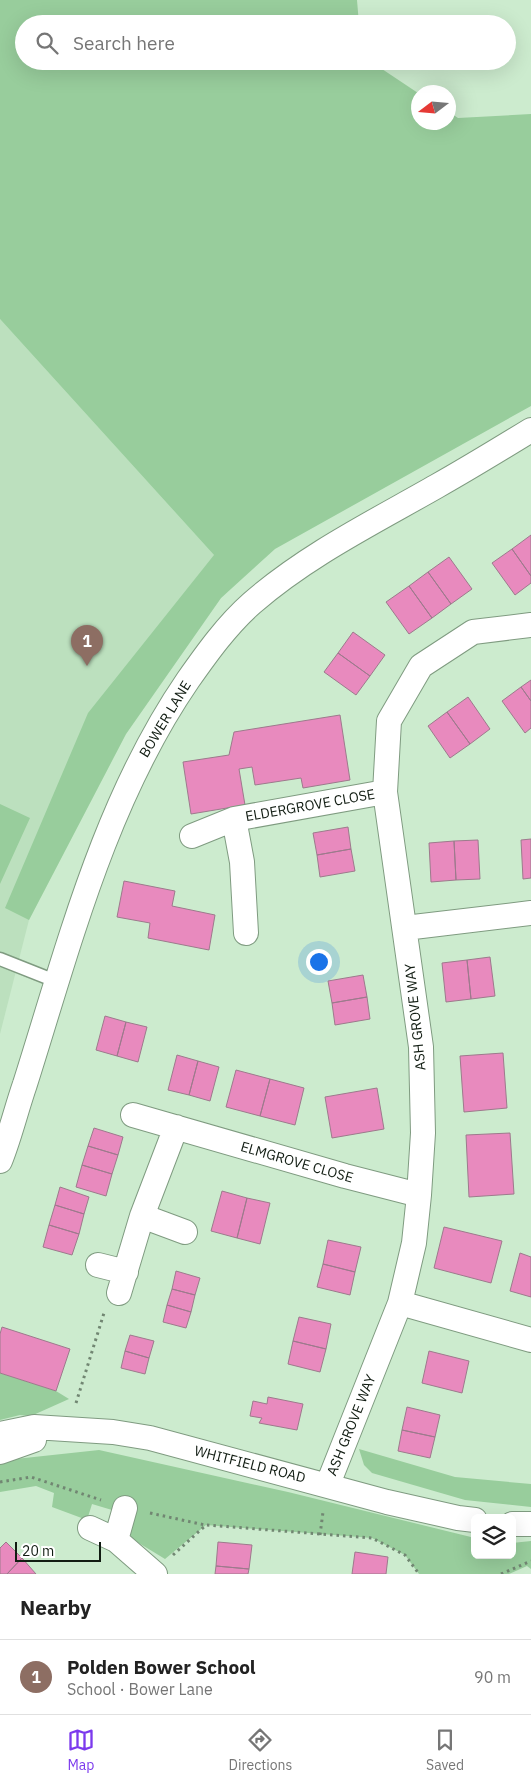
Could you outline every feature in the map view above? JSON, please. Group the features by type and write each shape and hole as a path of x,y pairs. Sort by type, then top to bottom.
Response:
{"street":[{"name":"BOWER LANE","path":"1,1154 94,866 129,781 164,715 230,625 252,602 349,535 438,486 531,430"},
{"name":"ASH GROVE WAY","path":"328,1484 400,1303 414,1243 419,1195 423,1132 421,1047 385,792 389,721 421,666 473,632 531,625"},
{"name":"ELDERGROVE CLOSE","path":"192,836 234,819 385,792"},
{"name":"ELDERGROVE CLOSE","path":"234,819 243,871 246,933"},
{"path":"405,928 531,913"},
{"name":"ELMGROVE CLOSE","path":"133,1115 419,1195"},
{"path":"98,1265 123,1282 142,1216 176,1127"},
{"path":"142,1216 185,1232"},
{"path":"400,1303 531,1340"},
{"name":"WHITFIELD ROAD","path":"0,1434 34,1426 113,1432 150,1438 328,1484 387,1502 471,1520"},
{"name":"WHITFIELD ROAD","path":"0,1452 37,1440 113,1432"},
{"path":"116,1540 125,1508"},
{"path":"516,1524 531,1524"},
{"path":"90,1528 116,1540 154,1573"}],"lane":[{"path":"0,959 58,982"}],"path":[{"path":"68,1429 109,1298 123,1282"},
{"path":"154,1573 206,1525 372,1538 406,1554 419,1574"},
{"path":"501,1574 531,1561"}],"shaded area":[{"path":"0,0 357,0 358,15 15,15 15,70 384,70 411,88 411,130 456,130 456,117 531,114 531,406 275,549 221,598 126,734 29,920 5,908 88,713 214,555 0,319"},
{"path":"0,319 214,555 240,580 221,598 126,734 29,920 0,1034"},
{"path":"0,804 30,818 0,884"},
{"path":"0,1373 56,1391 69,1399 31,1416 20,1415 0,1420"},
{"path":"359,1449 455,1477 531,1484 531,1507 465,1500 372,1473 364,1465"},
{"path":"99,1450 288,1492 471,1537 471,1559 516,1559 516,1543 531,1541 531,1569 527,1566 509,1574 419,1574 405,1555 372,1538 206,1525 165,1559 129,1537 132,1516 92,1504 87,1520 52,1507 54,1493 36,1486 0,1492 0,1464 6,1460"}],"building":[{"path":"531,535 531,576 512,549"},
{"path":"512,549 531,576 531,583 515,595 492,563"},
{"path":"449,557 472,589 451,604 428,572"},
{"path":"428,572 451,604 432,618 409,586"},
{"path":"409,586 432,618 409,634 386,602"},
{"path":"353,632 385,655 370,676 338,653"},
{"path":"338,653 370,676 356,695 324,672"},
{"path":"531,680 531,701 521,687"},
{"path":"521,687 531,701 531,728 525,733 502,701"},
{"path":"468,697 490,729 470,744 447,712"},
{"path":"447,712 470,744 450,758 428,726"},
{"path":"340,715 350,780 303,788 301,778 255,785 252,767 239,769 245,805 191,814 183,762 229,755 234,732"},
{"path":"348,827 351,849 317,855 313,833"},
{"path":"531,839 531,878 523,879 521,840"},
{"path":"478,840 480,879 456,880 454,841"},
{"path":"454,841 456,880 431,882 429,843"},
{"path":"351,849 355,871 320,877 317,855"},
{"path":"124,881 175,891 172,906 215,915 209,950 148,938 150,923 117,917"},
{"path":"490,957 495,996 471,999 467,960"},
{"path":"467,960 471,999 446,1002 442,963"},
{"path":"363,975 367,997 332,1003 328,981"},
{"path":"367,997 370,1019 335,1025 332,1003"},
{"path":"105,1016 126,1022 117,1056 96,1050"},
{"path":"126,1022 147,1027 138,1062 117,1056"},
{"path":"503,1053 507,1108 464,1112 460,1056"},
{"path":"177,1055 198,1061 189,1095 168,1090"},
{"path":"198,1061 219,1067 210,1101 189,1095"},
{"path":"236,1070 270,1079 260,1116 226,1107"},
{"path":"270,1079 304,1088 295,1125 260,1116"},
{"path":"377,1088 384,1129 332,1138 325,1097"},
{"path":"94,1128 123,1137 118,1155 88,1146"},
{"path":"510,1133 514,1194 469,1197 466,1135"},
{"path":"88,1146 118,1155 112,1174 82,1165"},
{"path":"82,1165 112,1174 106,1196 76,1187"},
{"path":"60,1187 89,1197 84,1214 55,1205"},
{"path":"222,1191 247,1198 237,1238 211,1231"},
{"path":"247,1198 270,1203 260,1244 237,1238"},
{"path":"55,1205 84,1214 79,1234 49,1225"},
{"path":"49,1225 79,1234 72,1255 43,1247"},
{"path":"444,1227 502,1241 491,1283 434,1268"},
{"path":"328,1240 361,1247 355,1272 323,1264"},
{"path":"520,1253 531,1257 531,1297 510,1291"},
{"path":"323,1264 355,1272 350,1295 317,1287"},
{"path":"176,1271 200,1278 195,1295 172,1289"},
{"path":"172,1289 195,1295 191,1312 167,1305"},
{"path":"167,1305 191,1312 186,1328 163,1322"},
{"path":"299,1317 331,1324 326,1349 293,1341"},
{"path":"2,1327 70,1349 56,1391 0,1373 0,1334"},
{"path":"130,1335 154,1341 149,1358 125,1351"},
{"path":"293,1341 326,1349 320,1372 288,1364"},
{"path":"125,1351 149,1358 145,1374 121,1368"},
{"path":"429,1351 469,1361 462,1393 422,1383"},
{"path":"268,1397 303,1404 297,1430 259,1423 262,1418 250,1416 253,1401 267,1404"},
{"path":"407,1407 440,1415 435,1437 402,1430"},
{"path":"402,1430 435,1437 430,1458 398,1451"},
{"path":"6,1542 22,1558 7,1574 0,1574 0,1548"},
{"path":"218,1542 252,1545 249,1569 216,1566"},
{"path":"355,1552 388,1557 386,1574 352,1574"},
{"path":"22,1558 36,1574 7,1574"},
{"path":"216,1566 249,1569 248,1574 215,1574"}],"place":[{"name":"Polden Bower School","path":"87,666"}]}
